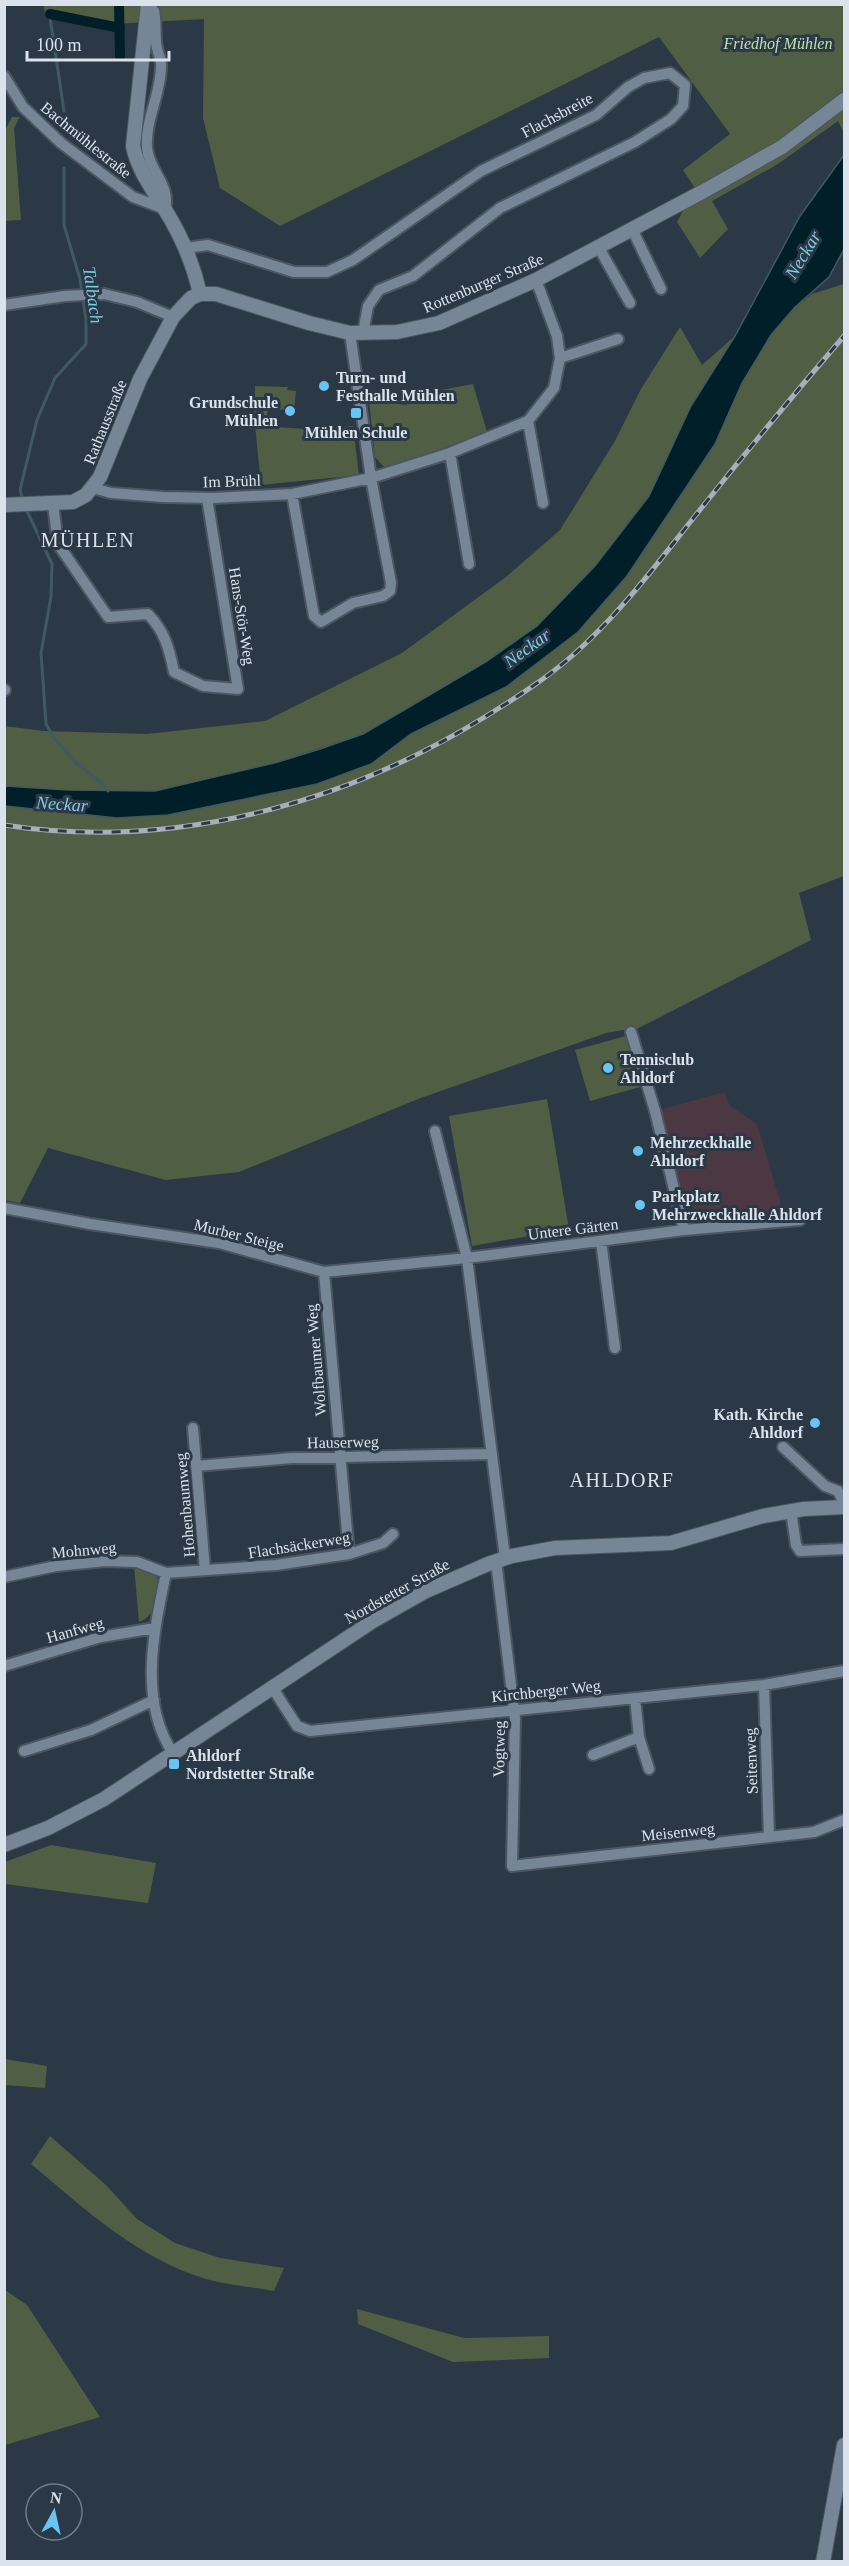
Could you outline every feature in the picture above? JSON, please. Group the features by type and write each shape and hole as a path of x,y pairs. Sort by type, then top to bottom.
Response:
{"street":[{"path":"148,6 154,11 156,17 157,48 162,65 147,133 148,159 166,192 165,209"},
{"path":"148,6 133,146 137,164 186,248 200,294"},
{"name":"Flachsbreite","path":"186,248 208,245 294,272 327,272 353,260 481,171 596,115 628,87 644,78 670,73 685,85 683,106 671,119 635,142 500,208 413,276 379,290 368,306 356,333"},
{"name":"Bachmühlestraße","path":"4,76 23,107 61,143 133,197 165,209"},
{"name":"Rottenburger Straße","path":"200,294 216,294 309,323 356,333 397,332 439,323 536,280 704,191 782,147 844,100"},
{"path":"632,229 661,289"},
{"path":"599,248 630,303"},
{"name":"Im Brühl","path":"93,488 124,495 207,498 292,494 371,478 450,453 528,421 554,388 560,358 556,336 536,280"},
{"path":"4,305 104,294 137,302 173,317"},
{"name":"Rathausstraße","path":"8,505 73,502 93,488 100,477 140,379 173,317 182,306 200,294"},
{"path":"292,494 314,616 321,622 353,603 383,596 390,591 391,583 371,478 356,333"},
{"path":"560,358 618,339"},
{"path":"528,421 543,503"},
{"path":"450,453 469,564"},
{"name":"Hans-Stör-Weg","path":"53,504 58,544 108,617 148,614 161,628 170,652 174,672 202,686 238,689 207,498"},
{"path":"630,1032 655,1111 684,1230"},
{"path":"435,1131 467,1258 501,1560"},
{"name":"Murber Steige","path":"4,1208 219,1243 324,1272 467,1258"},
{"name":"Untere Gärten","path":"467,1258 684,1230 800,1220"},
{"path":"601,1241 615,1348"},
{"name":"Wolfbaumer Weg","path":"324,1272 349,1554"},
{"name":"Hohenbaumweg","path":"172,1754 159,1731 154,1700 154,1628 166,1573 205,1570 193,1428"},
{"path":"783,1447 825,1486 838,1491 844,1505"},
{"name":"Hauserweg","path":"196,1466 292,1458 490,1454"},
{"name":"Nordstetter Straße","path":"4,1845 65,1820 126,1786 356,1632 410,1600 501,1560 555,1548 671,1543 749,1520 791,1511 844,1505"},
{"path":"791,1511 796,1545 800,1551 844,1549"},
{"name":"Flachsäckerweg","path":"205,1570 276,1565 349,1554 383,1543 393,1534"},
{"name":"Vogtweg","path":"501,1560 515,1709 512,1866"},
{"name":"Mohnweg","path":"4,1577 56,1566 105,1561 137,1562 166,1573"},
{"name":"Hanfweg","path":"4,1666 101,1637 154,1628"},
{"name":"Kirchberger Weg","path":"272,1688 297,1726 310,1731 764,1685 844,1671"},
{"name":"Seitenweg","path":"764,1685 769,1836"},
{"path":"635,1698 639,1737 649,1769"},
{"path":"24,1751 97,1728 154,1700"},
{"path":"593,1755 639,1737"},
{"name":"Meisenweg","path":"512,1866 814,1832 844,1820"},
{"path":"823,2562 844,2445"}],"shaded area":[{"path":"724,1092 730,1106 757,1124 786,1221 684,1230 655,1111"}],"green space":[{"name":"Friedhof Mühlen","path":"44,5 844,5 844,133 838,121 778,164 712,201 728,229 700,258 677,222 695,188 683,170 730,134 659,37 280,226 220,188 203,118 204,19 113,24 45,15"},
{"path":"12,117 20,117 14,128 21,220 5,221 5,130"},
{"path":"844,284 844,876 799,893 811,940 631,1032 623,1030 606,1033 418,1099 239,1172 166,1180 48,1148 20,1203 4,1200 4,806 117,818 168,815 317,784 371,764 411,734 506,687 578,632 627,576 715,444 742,383 771,335 795,307 812,294"},
{"path":"680,327 702,365 735,336 691,406 649,496 595,566 537,626 487,661 363,734 278,762 155,791 68,790 5,786 4,726 44,731 147,734 265,721 402,653 506,577 560,530 615,441 641,389"},
{"path":"473,384 487,432 393,466 383,466 375,457 369,400 406,405 429,387 441,390"},
{"path":"255,386 288,387 287,390 296,391 294,411 268,408 266,426 316,430 353,426 359,475 261,485 254,415"},
{"name":"Tennisclub Ahldorf","path":"626,1036 640,1087 590,1101 575,1050"},
{"path":"547,1099 569,1229 472,1246 449,1116"},
{"path":"134,1565 156,1574 158,1580 158,1594 153,1609 145,1619 139,1622"},
{"path":"51,1845 156,1863 148,1903 5,1884 5,1862"},
{"path":"5,2059 47,2066 45,2088 5,2085"},
{"path":"50,2136 106,2185 137,2219 175,2243 220,2258 284,2268 274,2291 214,2281 181,2270 157,2258 113,2230 31,2164"},
{"path":"5,2290 27,2305 100,2417 5,2445"},
{"path":"357,2309 464,2338 549,2336 549,2358 453,2362 358,2324"}],"water":[{"name":"Neckar","path":"844,155 844,249 829,277 795,307 771,335 742,383 715,444 627,576 578,632 506,687 411,734 371,764 317,784 168,815 117,818 5,806 5,786 68,790 155,791 278,762 320,749 363,734 487,661 537,626 595,566 649,496 691,406 735,336 800,216"}],"waterway":[{"name":"Talbach","path":"48,4 64,111"},
{"path":"119,4 120,56"},
{"path":"50,14 120,28"},
{"name":"Talbach","path":"23,500 20,490 37,420 55,378 86,344 86,320 80,279 64,225 64,168"},
{"path":"26,509 52,564 51,597 41,653 46,724 54,738 76,763 104,785 108,791"}],"railway":[{"path":"4,825 67,831 131,831 194,825 256,813 317,796 376,773 433,746 488,715 553,672 607,622 844,336"}],"place":[{"name":"Turn- und Festhalle Mühlen","path":"324,386"},
{"name":"Grundschule Mühlen","path":"290,411"},
{"name":"Mühlen Schule","path":"356,413"},
{"name":"Tennisclub Ahldorf","path":"608,1068"},
{"name":"Mehrzeckhalle Ahldorf","path":"638,1151"},
{"name":"Parkplatz Mehrzweckhalle Ahldorf","path":"640,1205"},
{"name":"Kath. Kirche Ahldorf","path":"815,1423"},
{"name":"Ahldorf Nordstetter Straße","path":"174,1764"}],"district":[{"name":"MÜHLEN","path":"88,540"},
{"name":"AHLDORF","path":"622,1480"}]}
